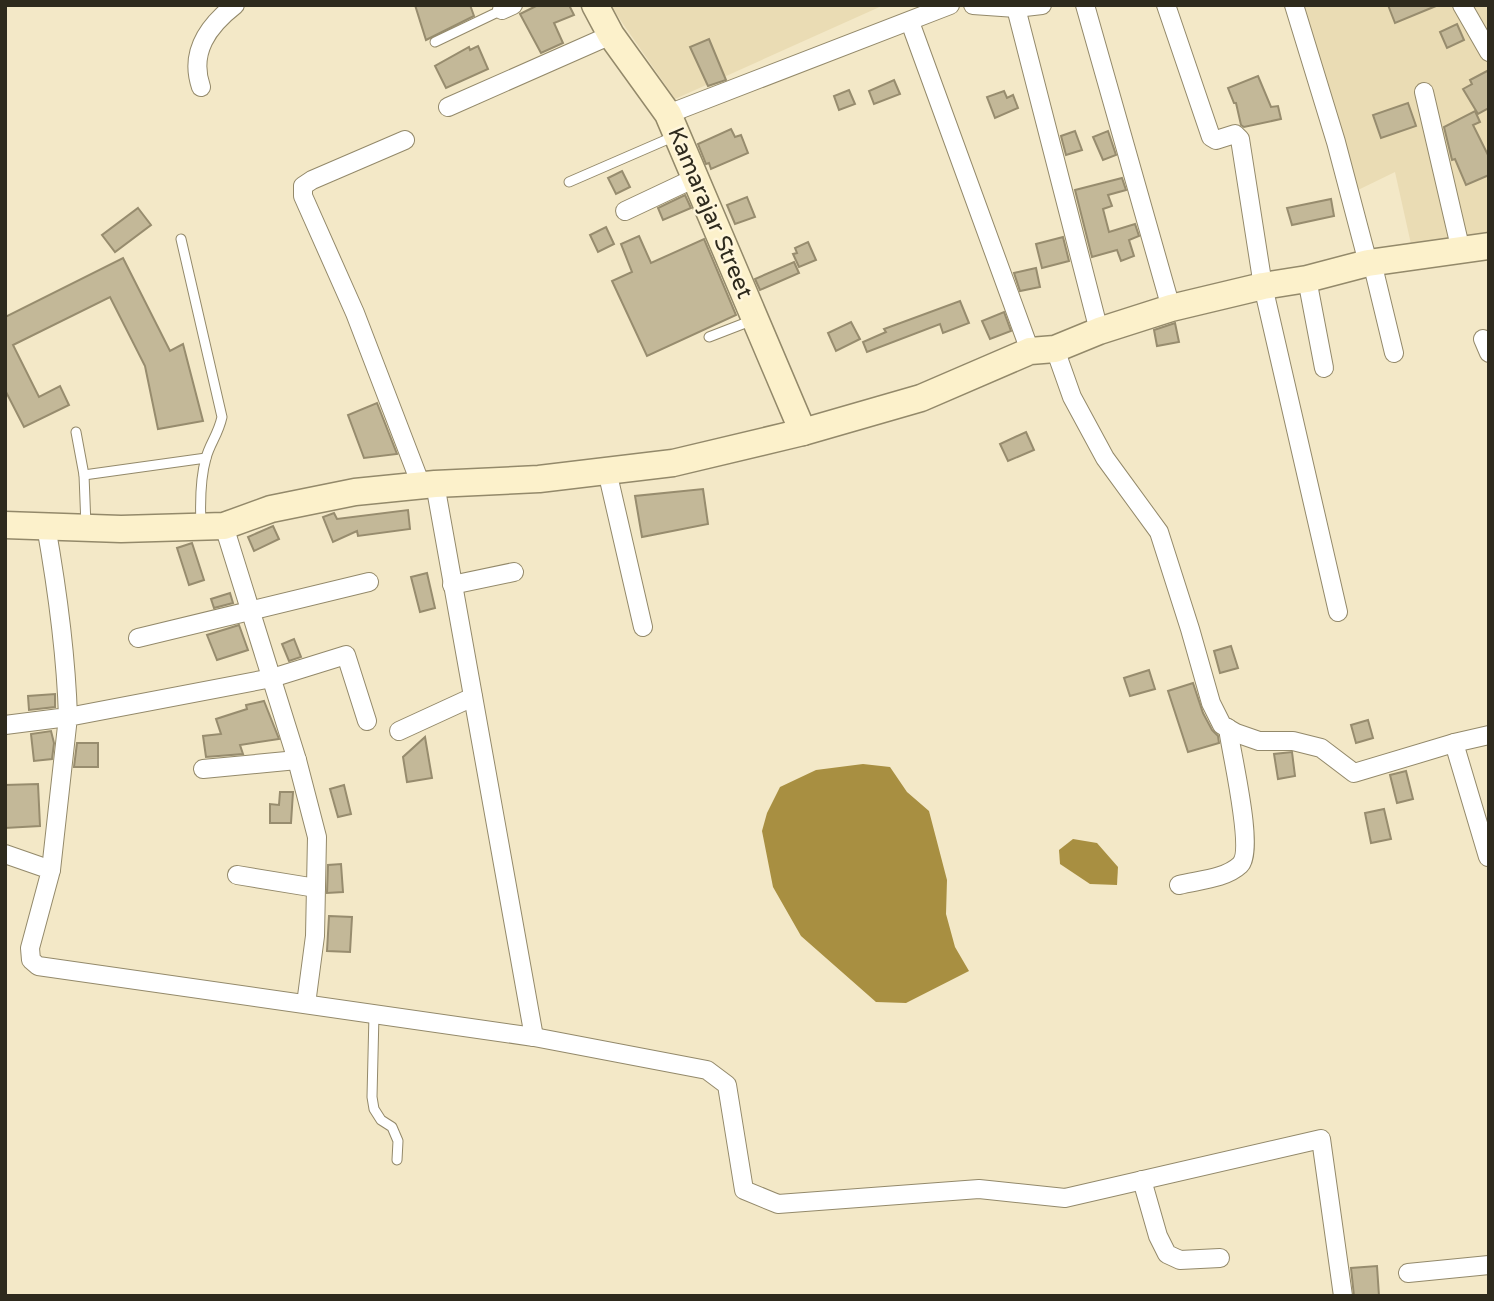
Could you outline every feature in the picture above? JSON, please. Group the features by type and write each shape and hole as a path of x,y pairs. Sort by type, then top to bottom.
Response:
{"street":[{"path":"201,87 196,73 199,49 215,20 235,5"},
{"name":"Kamarajar Street","path":"595,5 611,35 672,125 803,432"},
{"path":"672,125 950,5"},
{"path":"973,5 1042,5"},
{"path":"1085,5 1171,308"},
{"path":"1166,5 1211,137 1216,140 1235,135 1240,139 1263,286 1338,612"},
{"path":"1294,5 1336,142 1394,353"},
{"path":"1462,5 1489,52"},
{"path":"1009,7 1099,331"},
{"path":"910,22 1043,350 1105,457 1159,532 1191,629 1211,703 1223,725 1258,741 1293,741 1321,748 1354,773 1489,735"},
{"path":"448,107 611,35"},
{"path":"1424,92 1461,251"},
{"path":"405,140 312,180 303,186 303,196 428,484 452,585 534,1037"},
{"path":"625,211 695,178"},
{"path":"5,525 164,529 213,526 322,498 428,484 539,479 673,463 803,432 921,398 1043,350 1171,308 1370,263 1489,246"},
{"path":"1307,279 1324,368"},
{"path":"607,471 643,627"},
{"path":"46,526 58,605 68,717 51,870 30,948 31,960 38,966 534,1037 707,1070 727,1085 744,1190 778,1204 979,1189 1065,1198 1321,1139 1343,1296"},
{"path":"213,526 250,610 297,761 317,837 314,949 306,1004"},
{"path":"452,585 514,572"},
{"path":"138,638 369,582"},
{"path":"5,725 68,717 272,678 346,655 367,722"},
{"path":"399,731 472,697"},
{"path":"1179,885 1230,873 1242,863 1246,850 1245,831 1228,728"},
{"path":"1454,743 1488,857"},
{"path":"203,769 297,761"},
{"path":"5,854 51,870"},
{"path":"237,874 316,888"},
{"path":"1142,1180 1158,1236 1167,1254 1180,1260 1220,1258"},
{"path":"1408,1273 1489,1265"}],"lane":[{"path":"435,42 507,8"},
{"path":"569,182 672,125"},
{"path":"181,239 222,417 206,458 200,497 213,526"},
{"path":"709,337 755,319"},
{"path":"76,432 84,475 86,528"},
{"path":"84,475 206,458"},
{"path":"374,1014 374,1108 381,1121 392,1127 398,1141 397,1160"}],"shaded area":[{"path":"610,5 884,5 675,99"},
{"path":"1304,5 1489,5 1489,232 1411,244 1395,172 1358,190"},
{"path":"863,764 890,767 907,792 929,811 947,880 946,914 955,947 969,971 906,1003 876,1002 801,936 773,887 762,831 767,813 780,787 816,770"},
{"path":"1073,839 1097,843 1118,867 1117,885 1090,884 1060,864 1059,850"}],"building":[{"path":"415,5 470,5 474,16 426,40"},
{"path":"538,5 569,5 574,15 554,23 563,43 541,53 520,14"},
{"path":"1388,5 1436,5 1436,6 1395,23"},
{"path":"1457,24 1464,40 1447,48 1440,32"},
{"path":"709,39 726,80 708,86 690,47"},
{"path":"478,46 488,69 446,88 435,66 469,47 470,50"},
{"path":"1489,70 1489,108 1478,114 1463,89 1472,84 1470,80"},
{"path":"1258,76 1271,107 1278,106 1281,119 1244,127 1228,88"},
{"path":"894,80 900,94 874,104 869,91"},
{"path":"849,90 855,104 839,110 834,96"},
{"path":"1004,91 1007,98 1013,95 1018,108 995,118 987,97"},
{"path":"1408,103 1416,126 1381,138 1373,115"},
{"path":"1475,111 1480,122 1473,125 1489,157 1489,175 1466,185 1455,159 1452,160 1444,127"},
{"path":"731,129 735,137 741,135 748,153 711,169 709,163 706,164 698,144"},
{"path":"1075,131 1082,150 1066,155 1061,136"},
{"path":"1108,131 1116,155 1103,160 1093,137"},
{"path":"622,171 630,187 616,194 608,178"},
{"path":"1122,178 1126,190 1108,195 1112,206 1103,209 1109,232 1135,224 1139,236 1129,240 1134,256 1121,261 1117,250 1092,257 1075,190"},
{"path":"685,195 691,208 663,220 658,208"},
{"path":"747,197 755,217 735,224 727,205"},
{"path":"1331,199 1334,216 1292,225 1287,208"},
{"path":"138,208 151,225 115,252 102,235"},
{"path":"606,227 614,244 598,252 590,235"},
{"path":"639,236 651,263 704,239 736,315 647,356 612,281 632,272 621,244"},
{"path":"1063,237 1069,261 1042,268 1036,244"},
{"path":"808,242 816,260 799,267 793,254 797,253 795,248"},
{"path":"123,258 170,351 183,344 203,421 158,429 145,366 110,297 13,345 39,397 60,386 69,405 24,427 5,390 5,317"},
{"path":"794,262 799,273 760,290 755,279"},
{"path":"1036,268 1040,287 1020,291 1014,273"},
{"path":"960,301 969,323 943,333 940,324 867,352 863,342 886,332 884,329"},
{"path":"1004,312 1011,331 990,339 982,321"},
{"path":"851,322 860,339 836,351 828,333"},
{"path":"1175,323 1179,342 1157,346 1154,330"},
{"path":"377,403 397,454 364,458 348,415"},
{"path":"1026,432 1034,450 1008,461 1000,444"},
{"path":"703,489 708,524 642,537 635,496"},
{"path":"408,510 410,529 358,536 357,531 333,542 323,517 334,513 337,519"},
{"path":"273,526 279,539 254,551 248,537"},
{"path":"192,543 204,580 189,585 177,548"},
{"path":"427,573 435,608 420,612 411,577"},
{"path":"230,593 233,603 214,608 211,599"},
{"path":"239,625 248,650 217,660 207,635"},
{"path":"294,639 301,657 289,661 282,644"},
{"path":"1231,646 1238,668 1220,673 1214,651"},
{"path":"1149,670 1155,689 1130,696 1124,678"},
{"path":"1193,683 1203,713 1218,736 1219,743 1188,752 1168,691"},
{"path":"55,694 55,707 29,710 28,696"},
{"path":"264,701 279,739 240,745 243,754 206,757 203,736 221,734 216,719 247,709 246,705"},
{"path":"1368,720 1373,738 1356,743 1351,725"},
{"path":"51,731 54,743 52,759 34,761 31,734"},
{"path":"425,737 432,778 407,782 403,757"},
{"path":"77,743 98,743 98,767 74,767"},
{"path":"1292,752 1295,776 1278,779 1274,754"},
{"path":"1406,771 1413,799 1397,803 1390,775"},
{"path":"38,784 40,826 5,828 5,785"},
{"path":"344,785 351,814 338,817 330,789"},
{"path":"280,792 293,792 291,823 270,823 270,804 279,805"},
{"path":"1384,809 1391,839 1371,843 1365,813"},
{"path":"341,864 343,892 327,893 328,865"},
{"path":"329,916 352,917 350,952 327,951"},
{"path":"1377,1266 1379,1296 1354,1296 1351,1268"}]}
